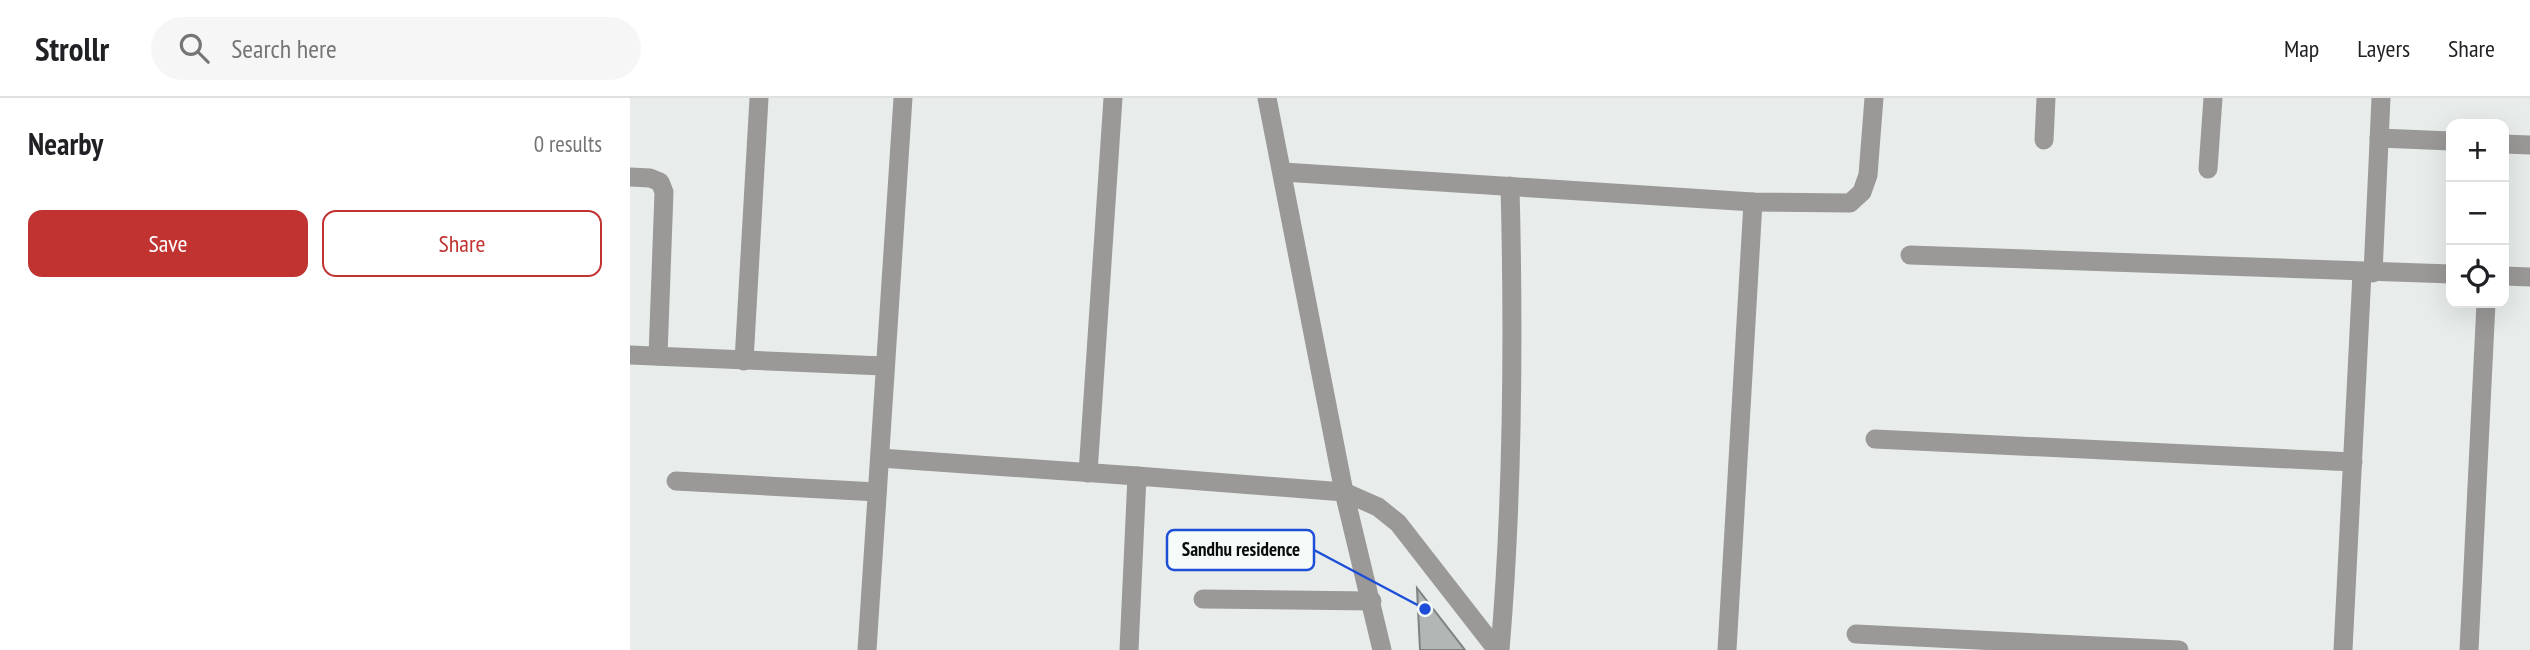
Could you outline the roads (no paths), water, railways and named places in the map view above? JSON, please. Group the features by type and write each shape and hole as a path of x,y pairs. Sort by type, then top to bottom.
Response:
{"street":[{"path":"744,361 759,98"},
{"path":"867,650 902,98"},
{"path":"1088,473 1113,98"},
{"path":"1267,98 1344,492 1382,650"},
{"path":"1283,172 1753,202 1850,203 1863,192 1868,175 1874,98"},
{"path":"2044,140 2046,98"},
{"path":"2208,169 2213,98"},
{"path":"2343,650 2353,462 2381,98"},
{"path":"2379,138 2446,141"},
{"path":"2509,144 2530,145"},
{"path":"630,177 650,178 660,182 664,192 657,356"},
{"path":"1498,650 1510,527 1513,405 1510,186"},
{"path":"1727,650 1753,202"},
{"path":"1910,255 2446,274"},
{"path":"2509,276 2530,277"},
{"path":"2469,650 2486,308"},
{"path":"630,355 883,366"},
{"path":"1875,439 2353,462"},
{"path":"880,458 1344,492 1378,507 1398,523 1498,650"},
{"path":"1129,650 1137,476"},
{"path":"676,481 877,492"},
{"path":"1203,599 1372,601"},
{"path":"1856,634 2179,650"}],"place":[{"name":"Sandhu residence","path":"1425,609"}]}
